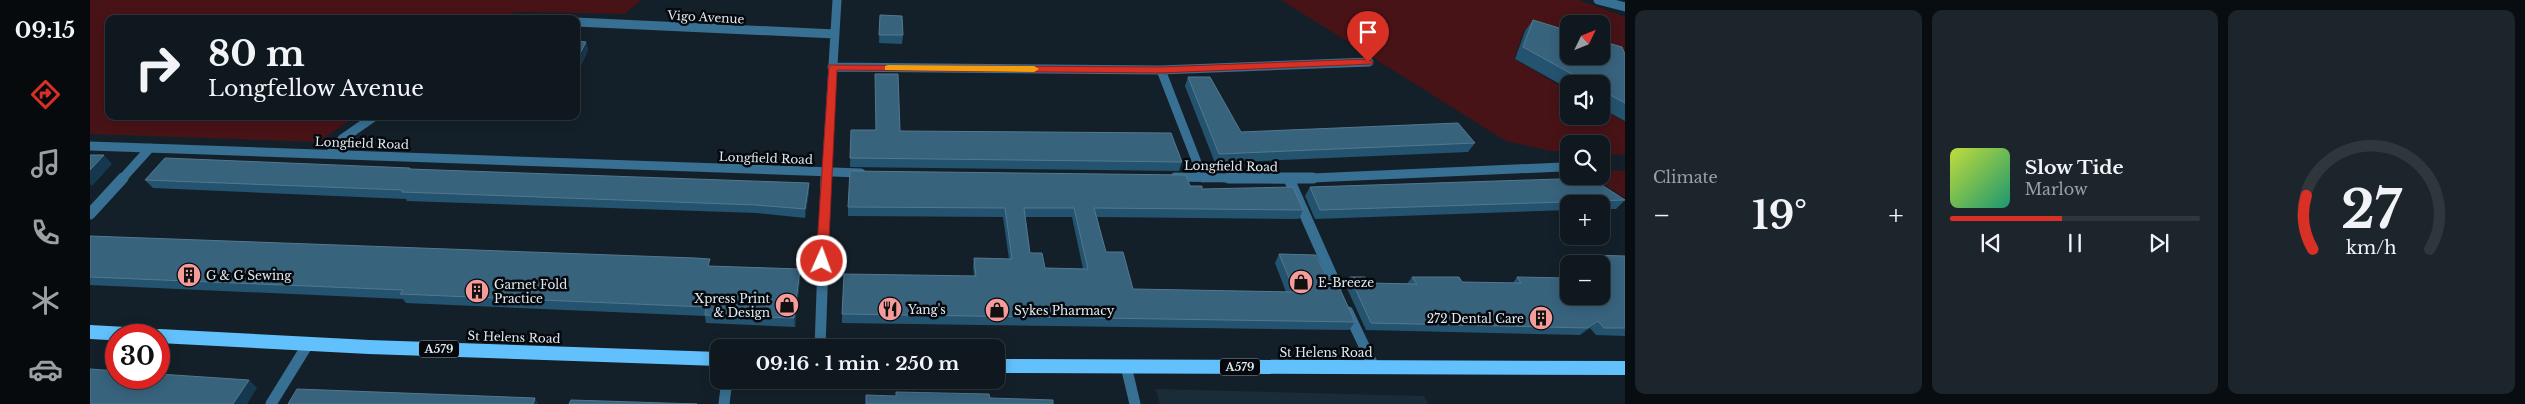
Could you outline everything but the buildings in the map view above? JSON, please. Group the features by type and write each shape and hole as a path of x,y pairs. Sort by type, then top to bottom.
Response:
{"main road":[{"path":"90,332 105,333"},
{"name":"St Helens Road","path":"170,337 308,344 710,360"},
{"name":"St Helens Road","path":"1005,366 1625,368"}],"street":[{"path":"820,339 826,173 837,0"},
{"path":"1598,0 1625,8"},
{"name":"Vigo Avenue","path":"580,22 835,34"},
{"path":"832,67 1161,70 1368,62"},
{"path":"1161,70 1203,178"},
{"path":"330,154 342,139 369,120"},
{"name":"Longfield Road","path":"90,146 826,173 875,173"},
{"path":"90,214 150,148"},
{"name":"Longfield Road","path":"1163,177 1289,179 1560,167"},
{"path":"1289,179 1374,367"},
{"path":"272,404 308,344"},
{"path":"1126,366 1135,404"},
{"path":"724,404 726,389"}],"shaded area":[{"path":"90,0 642,0 624,14 516,12 510,15 105,15 105,120 350,120 318,142 90,134"},
{"path":"1281,0 1579,0 1625,17 1625,61 1610,57 1610,15 1560,15 1560,41 1524,30 1514,59 1560,86 1560,125 1610,125 1610,114 1625,122 1625,155 1610,154 1610,135 1560,135 1560,152 1506,141"},
{"path":"1610,170 1625,171 1625,198 1605,185 1610,185"},
{"path":"1156,389 1424,396 1428,404 1160,404"}],"slow traffic":[{"path":"888,68 1034,69"}],"place":[{"name":"G & G Sewing","path":"189,275"},
{"name":"E-Breeze","path":"1301,282"},
{"name":"Garnet Fold Practice","path":"477,291"},
{"name":"Xpress Print & Design","path":"787,305"},
{"name":"Yang's","path":"890,309"},
{"name":"Sykes Pharmacy","path":"997,310"},
{"name":"272 Dental Care","path":"1541,318"}],"route":[{"path":"822,261 826,154 832,67 1161,70 1368,62"}]}
